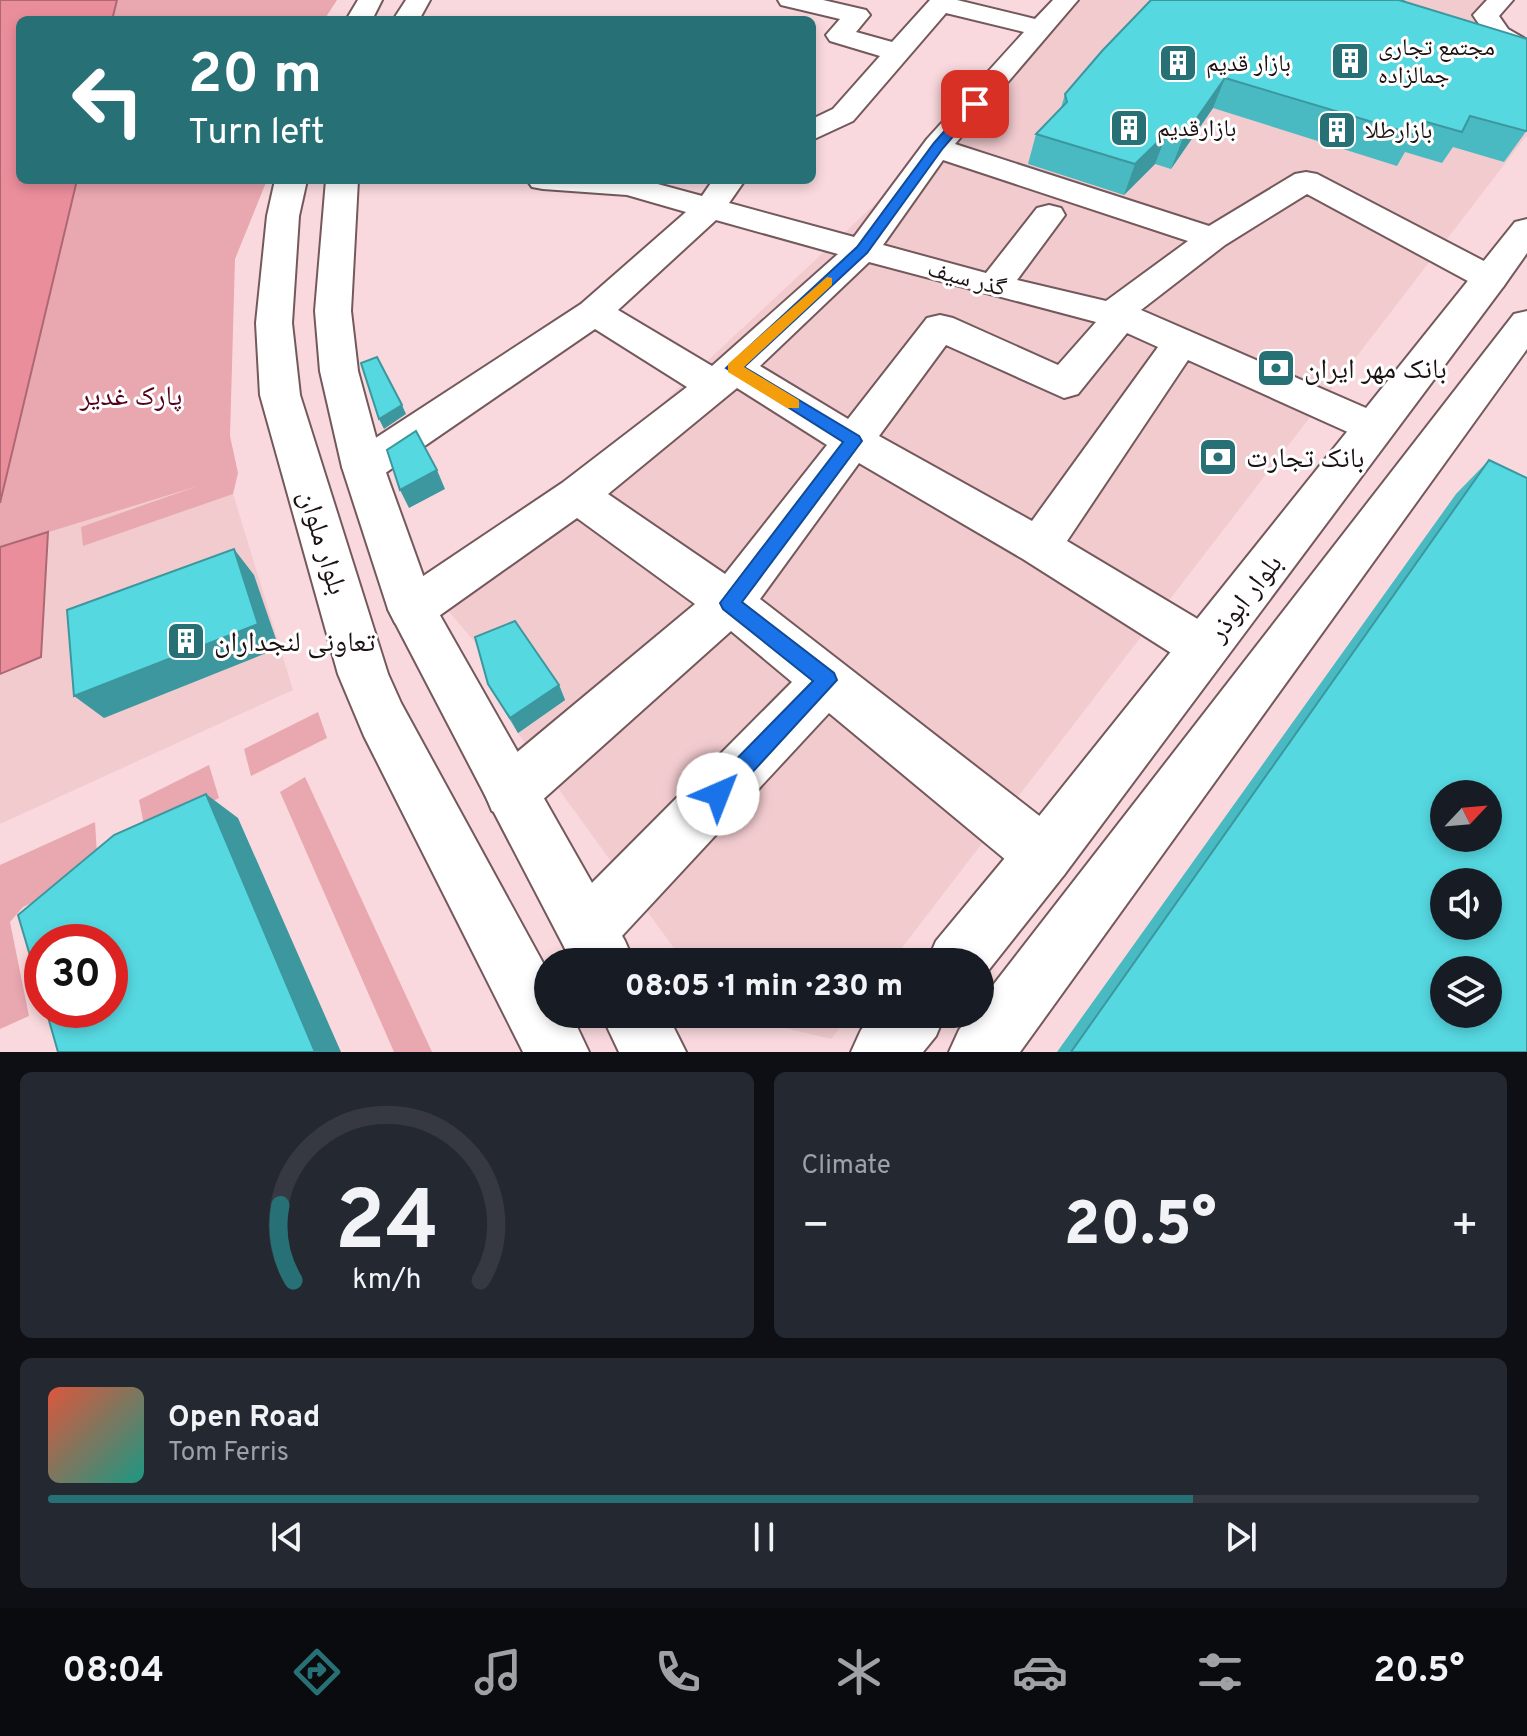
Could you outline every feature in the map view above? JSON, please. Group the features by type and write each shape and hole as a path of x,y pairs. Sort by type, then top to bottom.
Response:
{"street":[{"path":"790,0 819,3 857,15 839,35 821,45 816,43"},
{"path":"412,609 577,495 724,377 862,250 937,148 1066,0"},
{"path":"1501,0 1486,15 1498,34 1527,51"},
{"path":"816,129 843,115 942,2 1041,28"},
{"path":"839,35 900,53"},
{"path":"937,148 1213,238"},
{"path":"511,792 730,603 940,327 1064,384 1121,316 1119,309 1213,238 1306,181 1509,287"},
{"name":"بلوار ملوان","path":"290,184 283,216 274,323 280,395 363,674 390,733 557,1052"},
{"path":"342,184 333,311 339,371 363,467 412,609 595,946 827,680"},
{"name":"گذر سیف","path":"600,184 720,194 862,250 1121,316 1375,428"},
{"path":"363,467 594,312 720,194"},
{"path":"994,286 1049,215"},
{"name":"بلوار ابوذر","path":"968,948 1375,428 1509,287 1527,229"},
{"path":"594,312 853,441 1039,546 1204,648"},
{"path":"981,1052 1527,323"},
{"path":"1039,546 1180,343"},
{"path":"577,495 730,603 1044,855"},
{"path":"640,1028 654,1052"},
{"path":"883,1052 903,1028"}],"shaded area":[{"path":"0,0 117,0 113,16 16,16 16,184 76,184 0,503"},
{"path":"1066,0 1502,0 1486,15 1527,62 1527,135 902,948 674,948 518,733 497,699 484,653 445,607 938,145"},
{"path":"227,474 293,690 0,824 0,674 41,657 48,532"},
{"path":"48,532 41,657 0,674 0,547"},
{"path":"785,1028 840,1028 831,1039"}],"green space":[{"path":"117,0 337,0 327,16 113,16"},
{"name":"پارک غدیر","path":"76,184 265,184 235,259 230,436 238,473 233,494 83,546 81,527 198,486 0,547 0,503"},
{"path":"318,712 327,738 251,776 244,749"},
{"path":"209,765 219,798 146,835 139,800"},
{"path":"305,777 432,1052 394,1052 280,792"},
{"path":"95,822 98,871 23,907 10,922 24,991 24,1018 0,1029 0,865"}],"building":[{"path":"1151,0 1399,0 1527,39 1527,130 1470,116 1462,132 1423,121 1416,135 1225,78 1183,138 1167,133 1135,164 1036,134 1067,102 1065,94"},
{"path":"377,357 402,405 379,419 361,363"},
{"path":"416,431 437,470 400,490 387,450"},
{"path":"1489,460 1527,478 1527,1052 1071,1052"},
{"path":"234,549 258,624 74,696 67,610"},
{"path":"515,621 559,685 510,718 488,684 475,637"},
{"path":"206,794 315,1052 58,1052 51,1028 128,1028 128,924 24,924 24,935 18,915 114,835"}],"slow traffic":[{"path":"793,404 733,368 827,282"}],"place":[{"name":"مجتمع تجاری جمالزاده","path":"1350,61"},
{"name":"بازار قدیم","path":"1178,63"},
{"name":"بازارقدیم","path":"1129,128"},
{"name":"بازارطلا","path":"1337,130"},
{"name":"بانک مهر ایران","path":"1276,368"},
{"name":"بانک تجارت","path":"1218,457"},
{"name":"تعاونی لنجداران","path":"186,641"}],"route":[{"path":"718,794 827,680 730,603 853,441 733,368 862,250 938,145 975,104"}]}
